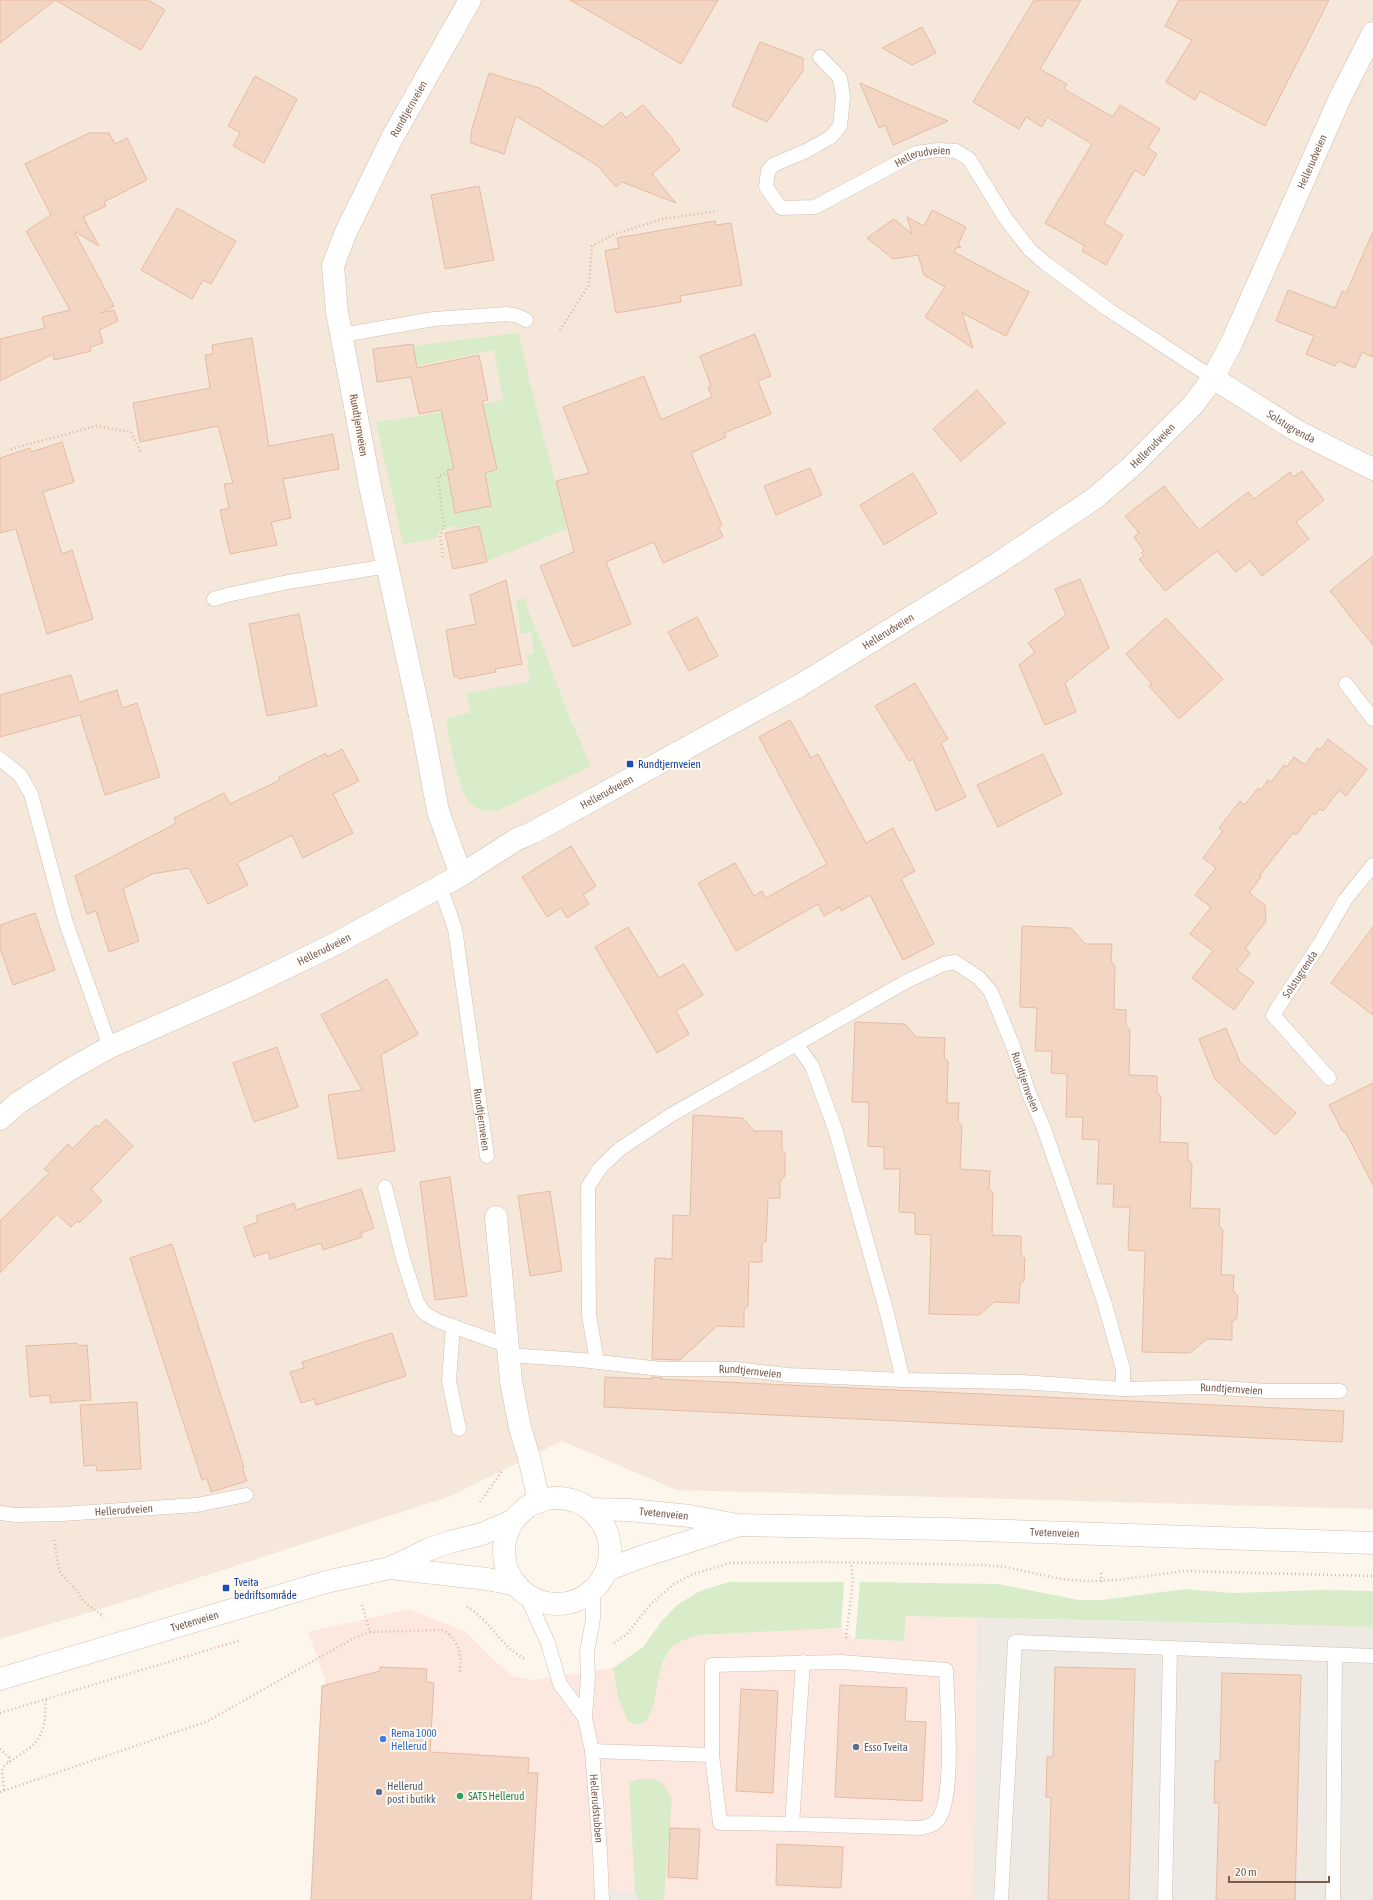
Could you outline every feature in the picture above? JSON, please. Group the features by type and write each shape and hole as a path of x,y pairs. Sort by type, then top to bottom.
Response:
{"street":[{"name":"Rundtjernveien","path":"461,874 438,811 425,736 371,491 337,312 333,266 392,138 470,0"},
{"name":"Hellerudveien","path":"0,1119 18,1103 69,1070 110,1047 242,989 335,944 461,874 517,839 532,833 799,686 997,564 1095,498 1193,405 1213,378 1232,342 1334,112 1373,33"},
{"name":"Solstugrenda","path":"1213,378 1297,432 1373,469"},
{"path":"496,1217 508,1351 520,1428 529,1457 539,1502"},
{"name":"Tvetenveien","path":"390,1568 481,1579 521,1589 538,1600 552,1604 567,1603 581,1599 593,1590 607,1570 610,1558 610,1544 606,1531 600,1519 590,1509 577,1502 563,1498 548,1499 523,1510 514,1520 504,1547 505,1560 509,1573 521,1589"},
{"name":"Tvetenveien","path":"590,1509 629,1510 690,1516 737,1525 1373,1543"},
{"name":"Tvetenveien","path":"0,1679 326,1582 390,1568 450,1542 482,1534 514,1520"},
{"name":"Tvetenveien","path":"607,1570 737,1525"}],"lane":[{"name":"Hellerudveien","path":"820,57 840,78 843,96 840,126 831,137 806,151 773,165 768,171 766,187 782,208 815,207 916,153 938,150 956,151 969,159 1006,219 1030,250 1045,264 1109,310 1213,378"},
{"path":"342,335 434,319 508,314 526,320"},
{"path":"214,599 228,594 288,582 388,566"},
{"path":"1346,684 1373,719"},
{"path":"0,759 20,775 30,794 66,923 110,1047"},
{"name":"Solstugrenda","path":"1329,1078 1273,1015 1319,945 1345,900 1373,865"},
{"name":"Rundtjernveien","path":"440,886 455,930 487,1156"},
{"name":"Rundtjernveien","path":"597,1362 589,1315 588,1187 600,1168 620,1149 671,1115 907,981 944,964 955,962 980,978 991,992 1013,1046 1030,1096 1043,1126 1099,1286 1123,1369 1123,1389"},
{"path":"796,1044 812,1066 835,1129 904,1380"},
{"name":"Rundtjernveien","path":"385,1187 403,1258 417,1302 424,1313 438,1321 453,1326 508,1351 661,1368 736,1369 788,1375 904,1380 1021,1382 1123,1389 1207,1387 1266,1391 1340,1391"},
{"path":"453,1326 449,1381 459,1429"},
{"name":"Hellerudveien","path":"0,1513 16,1515 50,1514 197,1505 246,1495"},
{"name":"Hellerudstubben","path":"521,1589 548,1643 560,1684 585,1718"},
{"name":"Hellerudstubben","path":"593,1590 594,1619 587,1652 585,1718 592,1751 600,1852 602,1900"},
{"path":"1001,1900 1015,1642 1373,1656"},
{"path":"1166,1900 1170,1649"},
{"path":"1333,1900 1335,1655"},
{"path":"792,1824 803,1662"},
{"path":"803,1662 841,1662 946,1670 949,1751 945,1806 939,1819 932,1825 921,1828 720,1823 712,1754 712,1664 803,1662"},
{"path":"592,1751 712,1754"}],"path":[{"path":"560,330 589,285 592,246 612,235 662,219 718,211"},
{"path":"11,448 96,426 131,432 142,454"},
{"path":"443,557 440,535 444,527 438,477 444,474"},
{"path":"477,1505 485,1497 503,1469"},
{"path":"50,1514 60,1573 78,1592 83,1601 105,1618"},
{"path":"611,1645 626,1635 650,1605 674,1584 711,1567 730,1563 851,1563 1005,1567 1061,1579 1101,1582 1184,1571 1373,1576"},
{"path":"841,1662 850,1610 853,1581 851,1563"},
{"path":"1101,1573 1101,1582"},
{"path":"368,1603 362,1605 370,1632"},
{"path":"463,1605 480,1616 519,1657 528,1660"},
{"path":"0,1792 206,1722 354,1638 370,1632 443,1630 450,1635 459,1648 461,1660 460,1672"},
{"path":"0,1713 248,1638"},
{"path":"4,1790 2,1769 8,1762 33,1746 44,1732 46,1699"},
{"path":"0,1749 9,1757 8,1762"}],"shaded area":[{"path":"0,0 1373,0 1373,1509 676,1490 562,1441 451,1496 124,1602 0,1639"},
{"path":"409,1609 465,1631 495,1661 513,1676 531,1680 613,1668 618,1698 650,1715 657,1679 667,1655 677,1643 688,1638 699,1635 841,1628 855,1639 904,1641 906,1616 977,1618 973,1900 639,1900 610,1889 592,1900 311,1900 325,1679 308,1632"},
{"path":"977,1618 1373,1627 1373,1900 973,1900"},
{"path":"610,1889 635,1892 639,1900 609,1900"}],"green space":[{"path":"519,333 535,404 566,522 566,529 487,561 479,524 456,529 455,525 439,531 436,538 403,544 376,422 420,416 503,400 494,350 412,367 410,346"},
{"path":"524,598 569,716 591,766 497,811 483,810 471,804 462,788 455,764 446,719 471,712 466,693 530,682 527,655 534,653 531,632 521,634 516,601"},
{"path":"729,1582 844,1582 841,1628 699,1635 683,1640 670,1650 664,1660 650,1716 645,1722 636,1725 628,1721 618,1698 613,1668 643,1647 661,1622 677,1605 700,1591"},
{"path":"860,1582 998,1584 1079,1600 1102,1600 1185,1589 1231,1593 1323,1590 1373,1591 1373,1627 906,1616 904,1641 855,1639"},
{"path":"641,1779 653,1779 661,1782 672,1799 664,1899 662,1900 639,1900 635,1892 629,1782"}],"building":[{"path":"0,0 55,0 0,43"},
{"path":"55,0 148,0 165,10 141,50"},
{"path":"570,0 718,0 681,64"},
{"path":"1034,0 1081,0 1040,69 1067,84 1064,89 1113,117 1120,105 1160,129 1148,148 1157,154 1144,176 1135,170 1104,223 1123,235 1106,265 1082,251 1085,246 1045,223 1092,144 1047,117 1042,127 1026,117 1019,129 973,102"},
{"path":"1179,0 1329,0 1265,126 1200,91 1195,100 1166,82 1192,40 1165,26"},
{"path":"922,27 936,53 912,65 882,48"},
{"path":"760,42 803,58 803,71 767,122 732,106"},
{"path":"489,73 539,88 603,127 621,112 626,118 643,105 673,139 672,140 680,150 652,174 676,203 622,182 616,187 598,166 516,116 504,154 471,143 471,132"},
{"path":"255,76 297,99 264,163 233,146 240,133 228,126"},
{"path":"860,83 948,121 893,145 885,125 879,128"},
{"path":"89,133 109,133 115,144 127,138 147,180 104,202 106,206 83,217 99,246 74,231 114,306 101,313 114,310 118,321 99,330 103,343 90,347 91,351 54,360 53,354 0,381 0,339 45,328 42,317 70,310 26,231 51,215 25,164"},
{"path":"479,186 494,260 445,269 431,195"},
{"path":"177,208 236,241 211,284 203,280 192,299 141,270"},
{"path":"932,210 966,227 958,245 961,247 956,248 954,252 1029,292 1006,336 962,313 973,348 925,317 945,287 924,275 918,255 893,259 867,238 894,219 912,234 907,217 924,226"},
{"path":"715,221 716,225 731,223 742,285 680,296 681,302 616,313 605,251 619,248 617,238"},
{"path":"1373,232 1373,357 1362,352 1355,368 1338,361 1335,366 1306,354 1314,336 1276,321 1288,290 1335,308 1342,291 1346,293"},
{"path":"755,334 771,376 758,381 771,414 724,433 726,437 691,453 722,525 719,527 723,537 663,563 654,542 606,562 631,624 573,647 540,566 574,552 556,481 589,473 563,407 644,376 661,420 712,397 708,387 711,386 700,356"},
{"path":"252,338 269,446 333,434 339,469 283,479 291,518 271,522 277,545 230,554 220,510 229,508 224,484 233,483 218,426 140,442 133,403 210,388 205,355 213,354 212,345"},
{"path":"413,344 417,368 479,355 488,400 482,401 497,469 485,473 491,506 455,513 447,470 454,469 441,410 419,414 411,377 377,382 373,349"},
{"path":"977,390 1005,423 961,461 933,429"},
{"path":"62,442 74,482 43,492 62,554 72,550 93,619 47,634 16,529 0,533 0,458 30,448 31,452"},
{"path":"810,468 822,495 776,515 764,486"},
{"path":"1302,471 1324,500 1296,522 1309,539 1262,576 1250,561 1236,572 1217,551 1165,591 1139,559 1144,556 1141,553 1144,551 1134,537 1139,533 1125,516 1164,486 1199,530 1248,492 1254,499 1290,472 1293,477"},
{"path":"913,473 937,513 884,545 860,505"},
{"path":"479,526 487,562 453,569 445,533"},
{"path":"1373,556 1373,645 1330,591"},
{"path":"1080,579 1109,648 1065,683 1076,712 1045,725 1019,665 1035,652 1028,643 1066,615 1055,589"},
{"path":"506,580 522,664 495,669 496,672 459,679 458,676 454,677 446,630 476,624 470,595"},
{"path":"299,614 317,706 267,716 249,624"},
{"path":"697,617 718,656 689,671 668,632"},
{"path":"1166,618 1223,679 1179,719 1149,686 1152,684 1126,654"},
{"path":"71,675 79,702 117,690 122,708 137,703 160,777 105,795 80,715 0,737 0,695"},
{"path":"915,683 948,739 941,743 966,797 936,811 913,759 909,761 875,706"},
{"path":"790,720 811,758 818,754 866,843 893,828 915,871 901,879 934,944 903,960 870,895 841,911 840,907 824,916 818,904 736,951 698,883 735,863 754,896 762,891 766,898 827,864 759,737"},
{"path":"1328,739 1367,769 1346,796 1339,790 1323,811 1320,809 1315,815 1313,813 1296,835 1293,833 1260,875 1261,877 1249,893 1265,905 1266,921 1245,949 1250,953 1237,970 1254,982 1234,1010 1192,978 1213,951 1190,934 1211,907 1195,895 1216,868 1203,858 1223,831 1219,828 1240,801 1245,805 1258,788 1261,790 1268,780 1271,782 1284,765 1287,767 1294,757 1305,765 1317,748 1320,750"},
{"path":"342,749 359,781 333,794 353,833 303,858 292,835 237,863 248,885 208,904 189,868 152,874 123,889 139,941 109,952 96,911 87,914 75,876 173,825 176,823 174,818 224,793 230,804 280,780 279,777 326,753 327,757"},
{"path":"1043,754 1062,794 998,827 977,785"},
{"path":"571,846 596,886 583,895 589,904 567,918 561,908 547,917 522,877"},
{"path":"35,913 55,970 13,985 0,948 0,925"},
{"path":"1022,926 1071,928 1085,944 1112,944 1111,961 1115,966 1114,1009 1126,1010 1126,1025 1130,1030 1129,1075 1157,1076 1157,1092 1161,1097 1160,1142 1188,1143 1188,1159 1192,1164 1190,1208 1220,1209 1219,1226 1223,1230 1221,1275 1234,1275 1233,1291 1238,1296 1237,1318 1232,1322 1232,1340 1207,1339 1190,1353 1142,1352 1145,1251 1128,1250 1130,1207 1113,1207 1114,1184 1097,1184 1099,1140 1082,1139 1083,1117 1066,1117 1067,1074 1051,1073 1052,1051 1035,1051 1037,1008 1020,1007"},
{"path":"628,927 659,978 684,964 703,995 676,1011 689,1034 657,1053 595,947"},
{"path":"1373,927 1373,1015 1331,983"},
{"path":"387,979 418,1034 381,1055 395,1151 338,1159 328,1095 362,1090 321,1015"},
{"path":"855,1022 905,1024 916,1037 945,1038 944,1057 948,1061 947,1103 959,1103 958,1122 962,1126 960,1169 990,1171 989,1189 993,1193 992,1235 1021,1236 1021,1254 1025,1258 1024,1281 1020,1284 1019,1303 994,1302 979,1315 929,1314 931,1235 915,1234 915,1213 899,1212 900,1169 884,1169 884,1147 868,1146 869,1102 852,1102"},
{"path":"1226,1028 1240,1062 1296,1113 1275,1135 1215,1079 1199,1039"},
{"path":"277,1047 298,1107 254,1122 233,1063"},
{"path":"1373,1083 1373,1185 1345,1131 1343,1132 1329,1105"},
{"path":"693,1115 743,1118 754,1131 782,1131 782,1150 785,1154 785,1176 780,1181 780,1198 768,1198 766,1241 762,1244 762,1262 749,1262 748,1306 744,1309 744,1327 717,1326 680,1360 652,1359 655,1258 672,1259 673,1215 690,1216"},
{"path":"106,1119 133,1146 91,1189 102,1201 79,1223 77,1221 71,1227 57,1214 0,1273 0,1221 49,1173 44,1169 68,1144 72,1149 96,1125 98,1127"},
{"path":"450,1177 467,1296 435,1300 420,1182"},
{"path":"361,1189 374,1228 361,1233 362,1237 323,1250 321,1243 270,1259 268,1252 254,1257 244,1227 258,1222 256,1216 294,1203 296,1210"},
{"path":"550,1191 562,1271 530,1276 518,1196"},
{"path":"172,1244 244,1467 242,1467 247,1481 211,1492 207,1478 202,1480 130,1258"},
{"path":"392,1333 406,1376 316,1405 314,1399 301,1403 290,1372 304,1368 302,1362"},
{"path":"77,1343 78,1346 87,1345 91,1400 50,1403 50,1395 30,1397 26,1346"},
{"path":"605,1377 652,1379 652,1377 662,1378 660,1379 1344,1411 1342,1442 604,1407"},
{"path":"137,1402 141,1469 97,1471 96,1465 84,1466 80,1405"},
{"path":"380,1667 427,1669 426,1682 434,1683 430,1752 529,1758 528,1773 538,1773 531,1900 311,1900 322,1686 380,1671"},
{"path":"1055,1667 1135,1669 1129,1900 1048,1900 1051,1798 1046,1797 1047,1757 1053,1757"},
{"path":"1222,1673 1301,1675 1295,1900 1216,1900 1219,1803 1214,1803 1215,1761 1220,1761"},
{"path":"840,1685 907,1688 905,1721 926,1722 922,1801 835,1797"},
{"path":"741,1689 778,1691 773,1793 736,1791"},
{"path":"670,1828 700,1829 697,1879 668,1877"},
{"path":"777,1844 843,1847 841,1888 776,1885"}],"place":[{"name":"Rundtjernveien","path":"630,764"},
{"name":"Tveita bedriftsområde","path":"226,1588"},
{"name":"Rema 1000 Hellerud","path":"383,1739"},
{"name":"Esso Tveita","path":"856,1747"},
{"name":"Hellerud post i butikk","path":"379,1792"},
{"name":"SATS Hellerud","path":"460,1796"}]}
